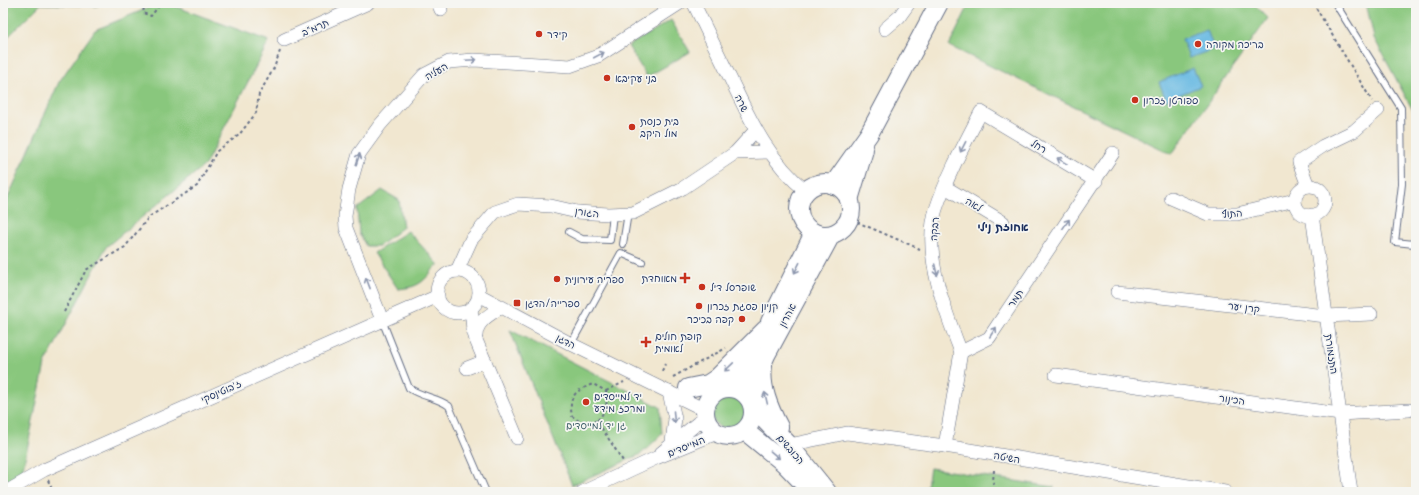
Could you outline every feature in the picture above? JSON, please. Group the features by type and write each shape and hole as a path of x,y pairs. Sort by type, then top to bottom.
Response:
{"street":[{"name":"תרמ\"ב","path":"284,40 368,3"},
{"name":"שרה","path":"688,3 755,130 769,152 793,180 806,191"},
{"name":"העליה","path":"382,320 346,228 345,216 348,189 359,154 380,125 424,75 449,62 474,60 570,66 598,56 688,3"},
{"path":"884,29 899,17 909,3"},
{"path":"833,185 869,134 939,3"},
{"path":"1308,186 1299,162 1323,146 1354,131 1378,110"},
{"name":"רחל","path":"981,112 1096,181"},
{"name":"רבקה","path":"961,352 946,313 932,254 936,210 961,151 981,112"},
{"name":"הגורן","path":"458,271 471,240 495,212 518,204 551,206 577,212 613,214 633,213 666,197 735,153 755,130"},
{"path":"849,200 869,134"},
{"path":"735,153 769,152"},
{"name":"תמר","path":"961,352 989,338 1114,153"},
{"path":"818,184 833,185 843,192 849,200 851,211 845,226 822,234 807,229 799,215 801,199 806,191 818,184"},
{"path":"1308,186 1318,188 1324,196 1324,206 1317,214 1312,216 1308,216 1300,212 1295,200 1298,192 1308,186"},
{"name":"לאה","path":"945,187 1003,222"},
{"name":"התוף","path":"1171,198 1208,214 1236,214 1295,200"},
{"name":"התזמורת","path":"1312,216 1351,492"},
{"name":"אהרון","path":"723,390 744,374 766,329 822,234"},
{"name":"אהרון","path":"751,403 766,355 822,234"},
{"path":"452,272 464,272 474,278 477,283 479,296 471,308 461,312 449,310 440,302 438,296 439,284 442,279 452,272"},
{"name":"קרן יער","path":"1117,292 1326,316 1371,314"},
{"name":"ז'בוטינסקי","path":"6,492 44,470 438,296"},
{"name":"הדגן","path":"479,296 571,344 655,384 705,414"},
{"path":"471,308 473,330 476,340 517,438"},
{"path":"476,340 476,328 488,316 500,308"},
{"path":"688,388 708,384 717,378 766,329"},
{"path":"945,446 961,352"},
{"path":"766,355 763,368 763,384 768,404 789,445"},
{"path":"467,368 485,361"},
{"name":"הכינור","path":"1056,375 1340,414 1409,410"},
{"name":"הדגן","path":"655,384 723,390"},
{"path":"737,389 751,403 752,420 745,431 732,436 717,433 711,428 705,414 710,397 723,390 737,389"},
{"path":"669,392 675,419 672,442"},
{"name":"הכובשים","path":"751,403 789,445 827,492"},
{"name":"המייסדים","path":"656,458 672,442 705,414"},
{"name":"הכובשים","path":"745,431 784,463 812,492"},
{"name":"המייסדים","path":"583,492 656,458 717,433"},
{"name":"השיטה","path":"789,445 847,433 945,446 1225,492"},
{"path":"803,462 815,439"}],"lane":[{"path":"1335,3 1401,108 1402,184 1395,242 1414,244"},
{"path":"623,244 628,213"},
{"path":"569,232 582,239 610,240 613,214"},
{"path":"571,344 620,253 642,262"},
{"path":"382,320 409,388 416,393 444,402 449,406 486,492"}],"path":[{"path":"147,3 144,7 143,13 151,16 161,3"},
{"path":"1313,3 1378,110"},
{"path":"64,312 86,270 125,247 149,217 197,186 217,151 239,136 256,113 259,94 274,68 284,40"},
{"path":"857,222 932,254"},
{"path":"673,377 731,345"},
{"path":"662,371 665,364"},
{"path":"606,391 630,380"},
{"path":"593,384 606,391 608,404 602,416 597,421 578,421 572,416 570,407 571,400 578,390 593,384"},
{"path":"597,421 625,464"},
{"path":"994,470 993,481 995,492"},
{"path":"49,483 53,492"}],"green space":[{"path":"3,3 101,3 97,6 41,4 3,42"},
{"path":"160,3 166,3 269,41 205,165 106,247 45,364 22,473 3,484 3,209 59,82 95,30"},
{"name":"ספורטן זכרון","path":"970,3 1253,3 1268,18 1172,154 949,46"},
{"path":"1366,3 1416,3 1416,116 1374,38"},
{"path":"671,20 690,52 647,77 628,46"},
{"path":"382,190 399,200 403,227 379,246 366,246 359,233 357,209"},
{"path":"408,231 439,265 419,284 409,288 398,289 374,253"},
{"name":"גן יד למייסדים","path":"510,330 660,407 662,434 641,454 572,485"},
{"path":"725,395 731,395 740,400 744,406 744,418 740,424 731,429 725,429 716,424 711,415 711,409 716,400"},
{"path":"930,468 1054,487 1053,492 926,492"}],"water":[{"name":"בריכה מקורה","path":"1207,30 1214,49 1189,58 1182,39"},
{"path":"1193,68 1201,86 1166,100 1159,82"}],"place":[{"name":"קידר","path":"539,34"},
{"name":"בריכה מקורה","path":"1198,44"},
{"name":"בני עקיבא","path":"607,78"},
{"name":"ספורטן זכרון","path":"1135,100"},
{"name":"בית כנסת מול היקב","path":"632,127"},
{"name":"מאוחדת","path":"685,278"},
{"name":"ספריה עירונית","path":"557,279"},
{"name":"שופרסל דיל","path":"702,287"},
{"name":"ספרייה/הדגן","path":"517,303"},
{"name":"קניון פסגת זכרון","path":"699,306"},
{"name":"קפה בכיכר","path":"742,319"},
{"name":"קופת חולים לאומית","path":"646,342"},
{"name":"יד למייסדים ומרכז מידע","path":"586,402"}],"district":[{"name":"אחוזת נילי","path":"1003,226"}]}
